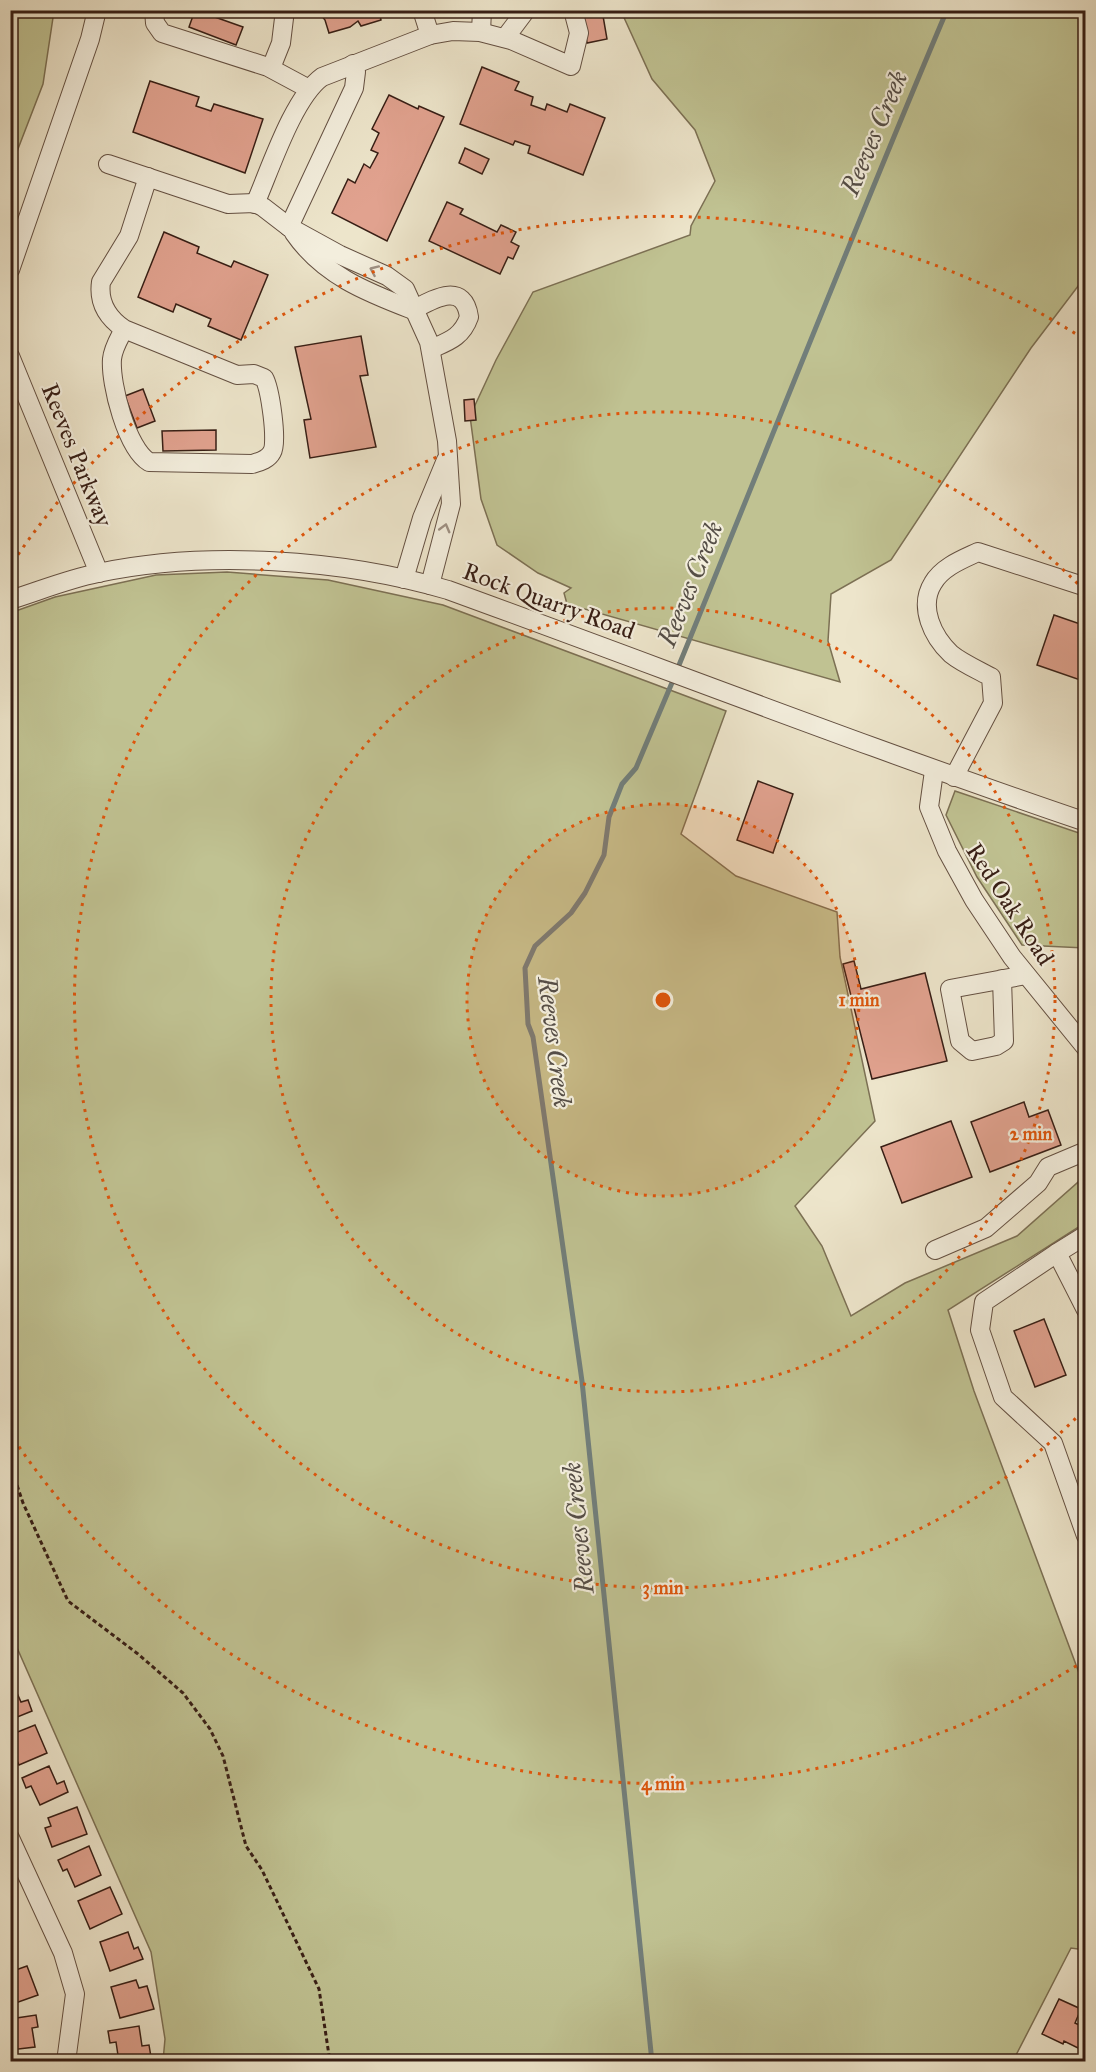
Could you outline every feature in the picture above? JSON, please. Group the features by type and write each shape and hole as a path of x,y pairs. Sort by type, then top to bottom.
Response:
{"street":[{"path":"10,270 97,10"},
{"path":"154,10 155,23 162,33 271,68 309,89"},
{"path":"271,68 284,30 285,10"},
{"path":"422,10 430,35"},
{"path":"481,32 482,10"},
{"path":"505,38 526,10"},
{"path":"255,204 300,101 322,77 430,35 453,31 481,32 505,38 571,66 579,33 573,10"},
{"path":"290,227 354,88 356,72 353,64"},
{"path":"108,164 228,204 255,204 340,255 395,281 408,294 431,349 446,431 446,460 451,485 451,504 430,585"},
{"path":"124,329 113,352 112,377 130,438 140,456 149,462 252,464 268,458 274,447 269,389 264,378 254,374 237,375 124,329 104,308 99,291 100,282 129,236 148,177"},
{"path":"413,310 447,295 454,296 466,306 469,317 463,331 452,340 431,349"},
{"name":"Reeves Parkway","path":"10,356 99,573"},
{"path":"404,579 422,518 446,460"},
{"path":"954,777 993,703 991,677 952,655 932,633 927,605 932,583 950,566 978,552 1086,587"},
{"name":"Rock Quarry Road","path":"10,600 99,573 186,561 252,560 373,572 430,585 751,700 934,771 1086,822"},
{"name":"Red Oak Road","path":"934,771 929,807 947,851 974,900 1026,975 1086,1048"},
{"path":"1002,979 1026,975"},
{"path":"935,1250 986,1228 1038,1183 1048,1167 1086,1151"},
{"path":"1086,1235 984,1302 980,1330 1003,1397 1053,1443 1086,1536"},
{"path":"1057,1252 1086,1310"},
{"path":"10,1838 14,1857 63,1953 75,1994 66,2061"}],"path":[{"path":"10,1464 23,1503 68,1601 138,1654 183,1693 210,1729 223,1756 246,1846 261,1870 319,1989 330,2061"}],"green space":[{"path":"11,10 54,11 43,84 11,167"},
{"path":"621,11 1085,11 1085,277 1031,348 891,560 831,594 828,641 840,682 567,604 564,593 571,588 538,573 497,545 481,499 470,416 496,360 533,292 690,235 691,226 715,181 695,130 652,79"},
{"path":"227,572 328,580 443,605 726,711 681,834 736,876 837,912 840,957 875,1121 795,1206 822,1246 851,1316 905,1283 1017,1236 1085,1176 1085,1223 948,1310 974,1391 1085,1689 1085,1950 1071,1948 1013,2061 163,2061 165,2039 151,1952 11,1634 10,613 55,597 156,575"},
{"path":"955,791 1085,835 1085,948 1022,945 977,877 946,815"}],"building":[{"path":"195,10 243,27 236,45 189,27"},
{"path":"317,10 379,10 381,20 361,26 358,21 350,27 329,33 325,20"},
{"path":"582,10 602,10 607,39 587,43"},
{"path":"482,67 519,82 515,90 533,97 531,105 545,110 547,104 567,112 570,104 605,118 583,175 528,153 530,146 515,141 513,145 460,124"},
{"path":"150,81 199,97 196,106 211,111 214,104 263,119 245,173 133,132"},
{"path":"389,95 418,109 419,106 444,117 387,241 332,213 348,179 355,183 364,164 370,168 378,153 371,150 379,133 372,129"},
{"path":"465,148 489,159 482,174 459,163"},
{"path":"447,202 463,209 460,214 497,232 501,225 516,232 511,242 519,246 513,259 508,257 500,274 429,241"},
{"path":"164,232 199,247 197,253 231,267 234,261 268,275 241,340 208,326 211,319 176,304 173,312 138,297"},
{"path":"361,336 368,375 360,376 376,447 310,458 304,420 311,419 295,347"},
{"path":"143,389 155,421 137,428 125,396"},
{"path":"474,399 476,420 465,421 464,400"},
{"path":"216,430 216,450 163,451 162,431"},
{"path":"1054,615 1086,626 1086,682 1037,665"},
{"path":"758,781 793,794 773,853 737,840"},
{"path":"854,961 861,989 925,973 947,1061 872,1079 843,964"},
{"path":"1024,1102 1029,1117 1048,1110 1061,1145 990,1172 971,1122"},
{"path":"951,1121 972,1177 902,1203 881,1147"},
{"path":"1044,1319 1066,1375 1035,1387 1014,1331"},
{"path":"13,1684 21,1702 28,1700 32,1711 10,1720 10,1685"},
{"path":"35,1725 47,1753 19,1765 10,1745 10,1735"},
{"path":"49,1766 57,1784 64,1781 68,1792 40,1805 31,1786 26,1788 22,1778"},
{"path":"77,1807 87,1834 52,1847 45,1828 51,1826 48,1818"},
{"path":"89,1846 101,1875 75,1887 67,1869 63,1871 58,1860"},
{"path":"110,1887 122,1914 90,1929 78,1901"},
{"path":"128,1932 134,1949 138,1947 143,1959 110,1971 100,1942"},
{"path":"27,1966 38,1995 10,2005 10,1972"},
{"path":"136,1980 139,1988 147,1986 154,2009 120,2018 111,1987"},
{"path":"1059,1999 1081,2009 1075,2023 1086,2028 1086,2032 1078,2048 1042,2034"},
{"path":"36,2015 38,2027 32,2028 35,2047 10,2050 10,2019"},
{"path":"139,2026 142,2046 149,2045 151,2057 119,2062 116,2042 110,2043 108,2031"}],"waterway":[{"name":"Reeves Creek","path":"677,670 844,257 947,10"},
{"name":"Reeves Creek","path":"652,2062 582,1381 533,1037 528,1024 525,968 535,946 571,913 585,893 604,855 609,817 622,784 636,768 674,678"}]}
